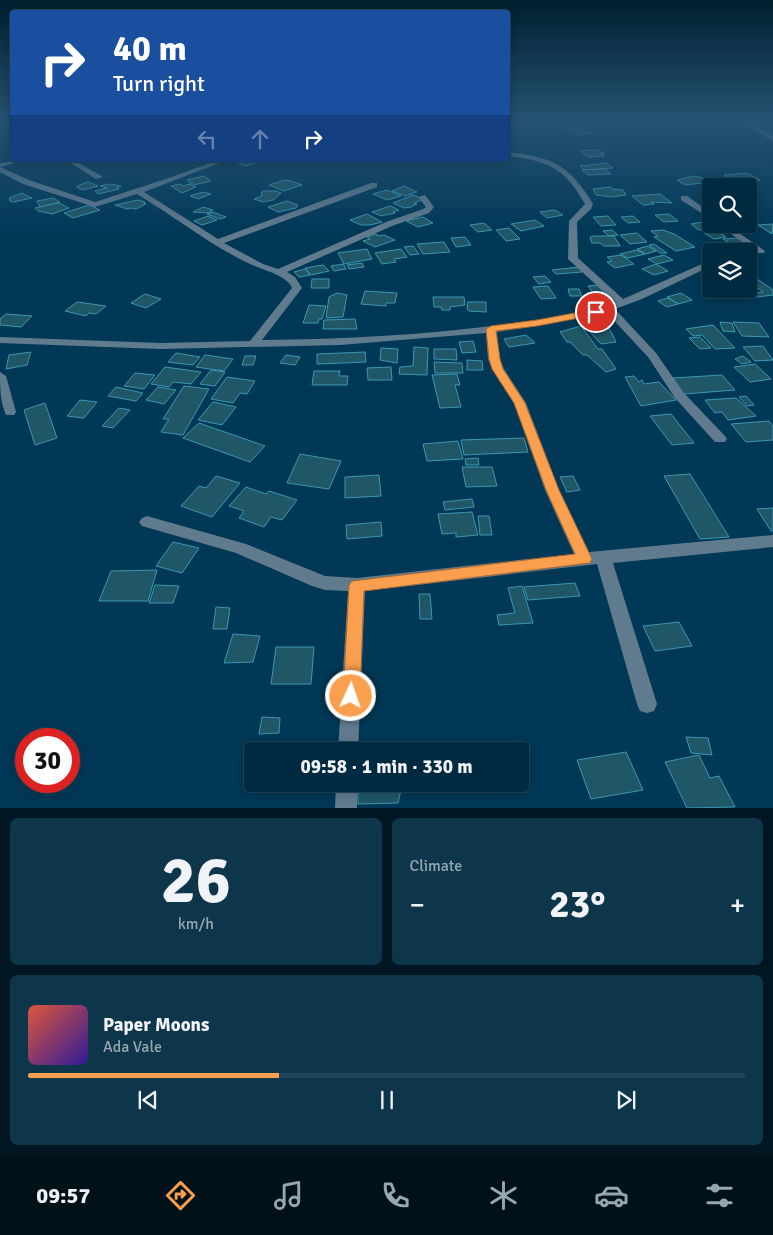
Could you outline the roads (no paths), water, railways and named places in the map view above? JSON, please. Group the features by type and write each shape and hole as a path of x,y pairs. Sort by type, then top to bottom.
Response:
{"street":[{"path":"526,158 556,164 570,174 589,204 588,208 573,221 574,259 622,303"},
{"path":"0,167 17,162"},
{"path":"73,162 99,177"},
{"path":"0,167 26,182 95,204 138,191 218,162"},
{"path":"218,242 374,185"},
{"path":"138,191 259,266 277,272 295,282 297,288 253,344"},
{"path":"277,272 389,224 426,211 430,207 422,197"},
{"path":"684,198 702,211"},
{"path":"734,233 761,251"},
{"path":"757,252 773,250"},
{"path":"0,340 160,346 253,344 340,342 491,329 537,323 608,308 702,267"},
{"path":"608,308 652,355 678,395 720,439"},
{"path":"491,329 494,359 498,369 520,403 552,490 584,559"},
{"path":"0,376 10,412"},
{"path":"147,522 240,548 312,579 326,583 357,585 584,559 773,541"},
{"path":"603,557 647,704"},
{"path":"348,742 357,585"},
{"path":"346,808 347,792"}]}
